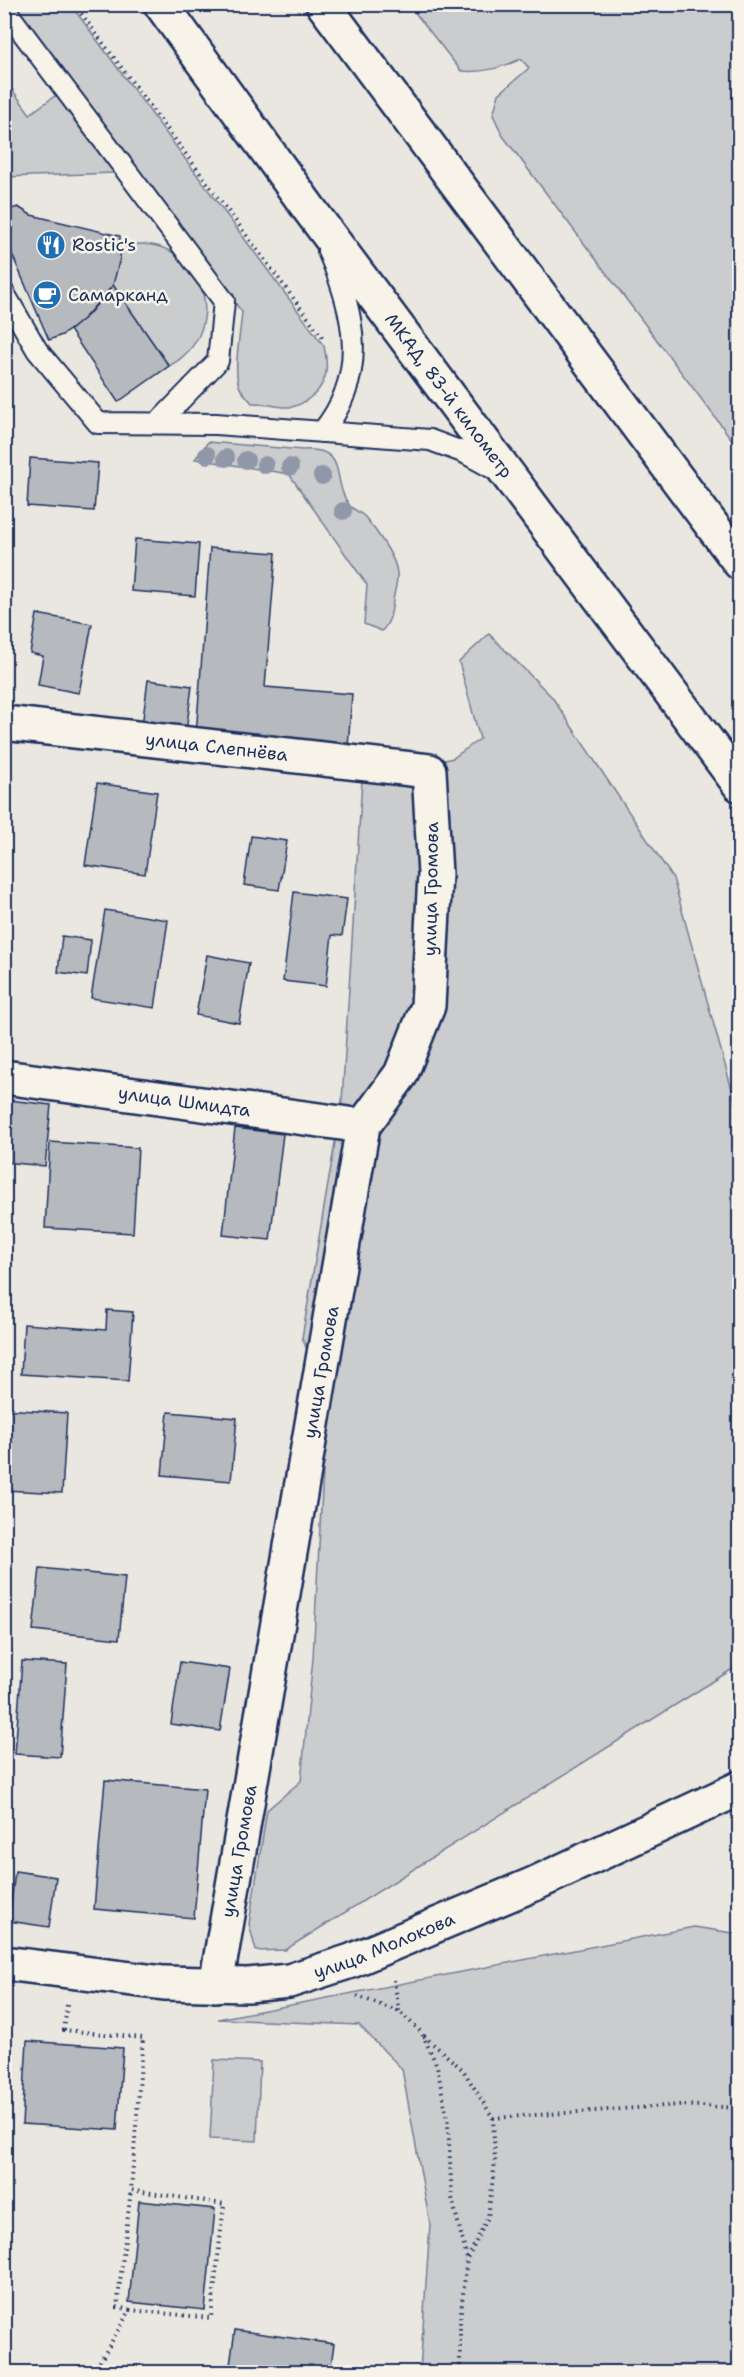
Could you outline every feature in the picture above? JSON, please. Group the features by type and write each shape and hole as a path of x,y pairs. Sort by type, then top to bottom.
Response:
{"main road":[{"name":"МКАД, 83-й километр","path":"161,4 310,210 740,785"},
{"path":"323,4 740,563"},
{"name":"улица Слепнёва","path":"4,723 429,771"},
{"name":"улица Громова","path":"216,1985 363,1126 401,1074 428,1006 435,874 429,771"},
{"name":"улица Шмидта","path":"4,1077 363,1126"},
{"name":"улица Молокова","path":"4,1963 165,1983 248,1985 289,1981 351,1961 534,1884 740,1788"}],"lane":[{"path":"4,8 224,301 218,361 158,423"},
{"path":"310,210 337,272 351,320 353,369 345,398 336,415 322,432"},
{"path":"4,293 37,350 98,423 216,424 430,440 487,464 512,480"}],"path":[{"path":"74,4 327,343"},
{"path":"70,1971 64,2031 143,2038 131,2190 117,2307 211,2318 224,2204 131,2190"},
{"path":"315,1973 335,1986 400,2012 463,2070 493,2118 495,2162 488,2217 467,2259 460,2320 460,2373"},
{"path":"422,2033 437,2066 448,2123 452,2198 467,2259"},
{"path":"493,2118 680,2105 740,2108"},
{"path":"94,2373 130,2310"}],"shaded area":[{"path":"9,5 71,5 324,346 325,376 314,395 299,405 280,407 252,403 243,392 237,373 242,312"},
{"path":"409,5 739,5 739,449 503,136 493,115 499,94 529,68 521,59 492,69 461,71"},
{"path":"5,80 30,114 56,95 114,173 5,177"},
{"path":"136,244 160,247 180,257 194,272 202,291 205,312 200,332 189,351 169,366 113,285 120,247"},
{"path":"208,442 318,451 327,454 333,460 344,496 350,506 365,517 374,529 396,566 397,580 391,613 382,631 364,624 367,585 289,474 195,459"},
{"path":"489,634 552,697 673,878 739,1115 739,1665 285,1950 256,1951 249,1924 267,1810 301,1781 313,1658 327,1396 302,1338 342,1101 362,780 453,758 480,739 459,662"},
{"path":"694,1927 739,1934 739,2372 420,2372 430,2224 402,2069 359,2025 218,2019"},
{"path":"214,2060 260,2062 257,2141 210,2139"}],"building":[{"path":"18,207 31,215 120,236 120,258 113,285 80,323 62,335 49,340 8,245 4,241 4,211"},
{"path":"113,285 169,366 118,402 70,330 88,315"},
{"path":"30,458 98,463 94,511 27,506"},
{"path":"135,539 199,544 195,596 131,591"},
{"path":"210,548 276,553 265,687 352,694 348,747 196,735"},
{"path":"37,614 92,624 79,693 38,685 43,656 30,653"},
{"path":"148,680 192,686 186,732 142,726"},
{"path":"97,783 157,792 145,874 85,865"},
{"path":"251,836 287,841 279,890 244,885"},
{"path":"294,892 347,899 342,936 332,935 326,986 283,981"},
{"path":"105,910 168,920 155,1008 91,998"},
{"path":"62,936 91,940 87,976 58,972"},
{"path":"207,955 249,963 239,1023 196,1015"},
{"path":"9,1100 51,1105 45,1166 4,1162"},
{"path":"235,1128 283,1134 270,1240 223,1235"},
{"path":"50,1142 138,1148 133,1233 45,1228"},
{"path":"107,1310 133,1312 128,1381 21,1374 24,1324 106,1330"},
{"path":"4,1409 67,1413 62,1493 4,1490"},
{"path":"168,1412 237,1418 231,1481 162,1475"},
{"path":"40,1568 125,1577 119,1639 33,1630"},
{"path":"22,1661 67,1664 60,1757 15,1754"},
{"path":"180,1662 230,1669 220,1731 171,1724"},
{"path":"105,1780 205,1789 194,1918 94,1909"},
{"path":"15,1871 56,1877 49,1927 9,1921"},
{"path":"27,2041 123,2048 117,2130 22,2124"},
{"path":"139,2201 215,2209 205,2310 129,2302"},
{"path":"235,2330 334,2344 330,2372 229,2372"}],"place":[{"name":"Rostic's","path":"51,245"},
{"name":"Самарканд","path":"47,295"}]}
